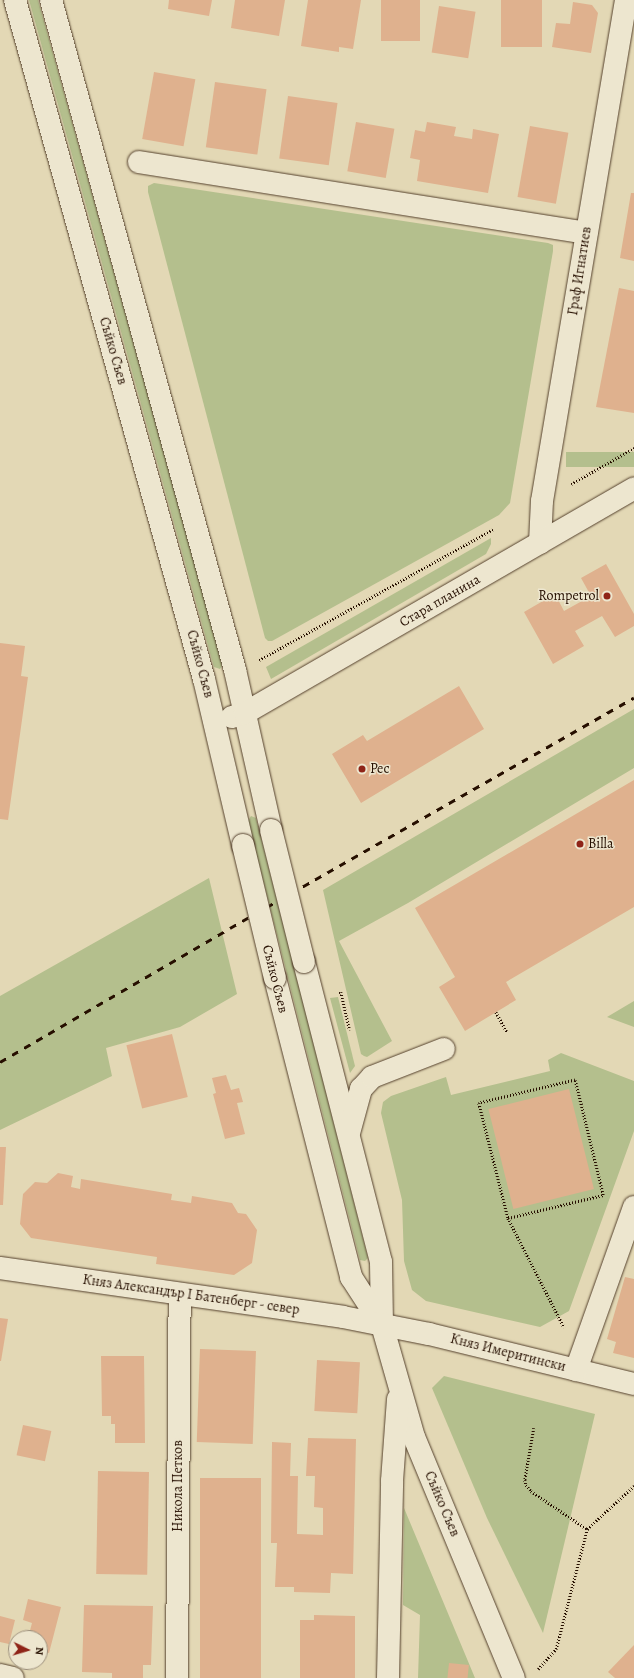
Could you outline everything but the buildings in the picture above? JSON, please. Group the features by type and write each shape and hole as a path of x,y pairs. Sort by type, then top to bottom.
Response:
{"street":[{"name":"Съйко Съев","path":"16,0 215,722 275,978 351,1277 382,1325"},
{"name":"Съйко Съев","path":"51,0 235,670 271,830 382,1268 382,1325 414,1437 514,1678"},
{"name":"Граф Игнатиев","path":"540,543 542,501 626,0"},
{"path":"139,162 586,232"},
{"name":"Стара планина","path":"215,722 245,713 634,488"},
{"path":"349,1136 358,1096 361,1089 372,1077 444,1049"},
{"path":"576,1370 634,1207"},
{"name":"Княз Александър I Батенберг - север","path":"0,1268 343,1317 382,1325"},
{"name":"Никола Петков","path":"177,1678 180,1294"},
{"name":"Княз Имеритински","path":"382,1325 429,1334 634,1384"},
{"path":"388,1678 392,1481 399,1384"},
{"path":"0,1675 13,1678"}],"path":[{"path":"570,485 634,448"},
{"path":"256,662 493,529"},
{"path":"496,1012 507,1032"},
{"path":"508,1218 603,1195 574,1080 479,1104 508,1218 564,1328"},
{"path":"534,1428 525,1480 526,1485 531,1491 587,1529"},
{"path":"538,1669 556,1649 587,1529 634,1486"}],"green space":[{"path":"29,0 38,0 223,664 220,669 214,667"},
{"path":"154,183 548,243 553,245 510,503 499,515 272,641 268,641 265,638 148,192 148,186"},
{"path":"566,452 634,452 634,467 566,467"},
{"path":"491,538 491,544 486,554 271,679 266,667"},
{"path":"634,709 634,768 408,903 339,941 392,1041 367,1057 361,1054 323,890"},
{"path":"251,816 256,818 368,1258 365,1261 360,1260 248,821"},
{"path":"209,878 237,994 180,1027 106,1048 112,1076 0,1130 0,996"},
{"path":"338,997 355,1066 350,1073 330,998"},
{"path":"634,1001 634,1027 607,1017"},
{"path":"561,1053 634,1081 634,1131 569,1311 540,1327 426,1301 412,1290 404,1261 402,1200 381,1113 383,1102 391,1096 446,1077 451,1095 550,1071 548,1060"},
{"path":"444,1376 595,1414 543,1633 487,1518 432,1388"},
{"path":"404,1508 475,1678 418,1678 420,1615 403,1605"}],"railway":[{"path":"0,1062 230,928 634,698"}],"place":[{"name":"Rompetrol","path":"607,596"},
{"name":"Рес","path":"362,769"},
{"name":"Billa","path":"580,844"}]}
